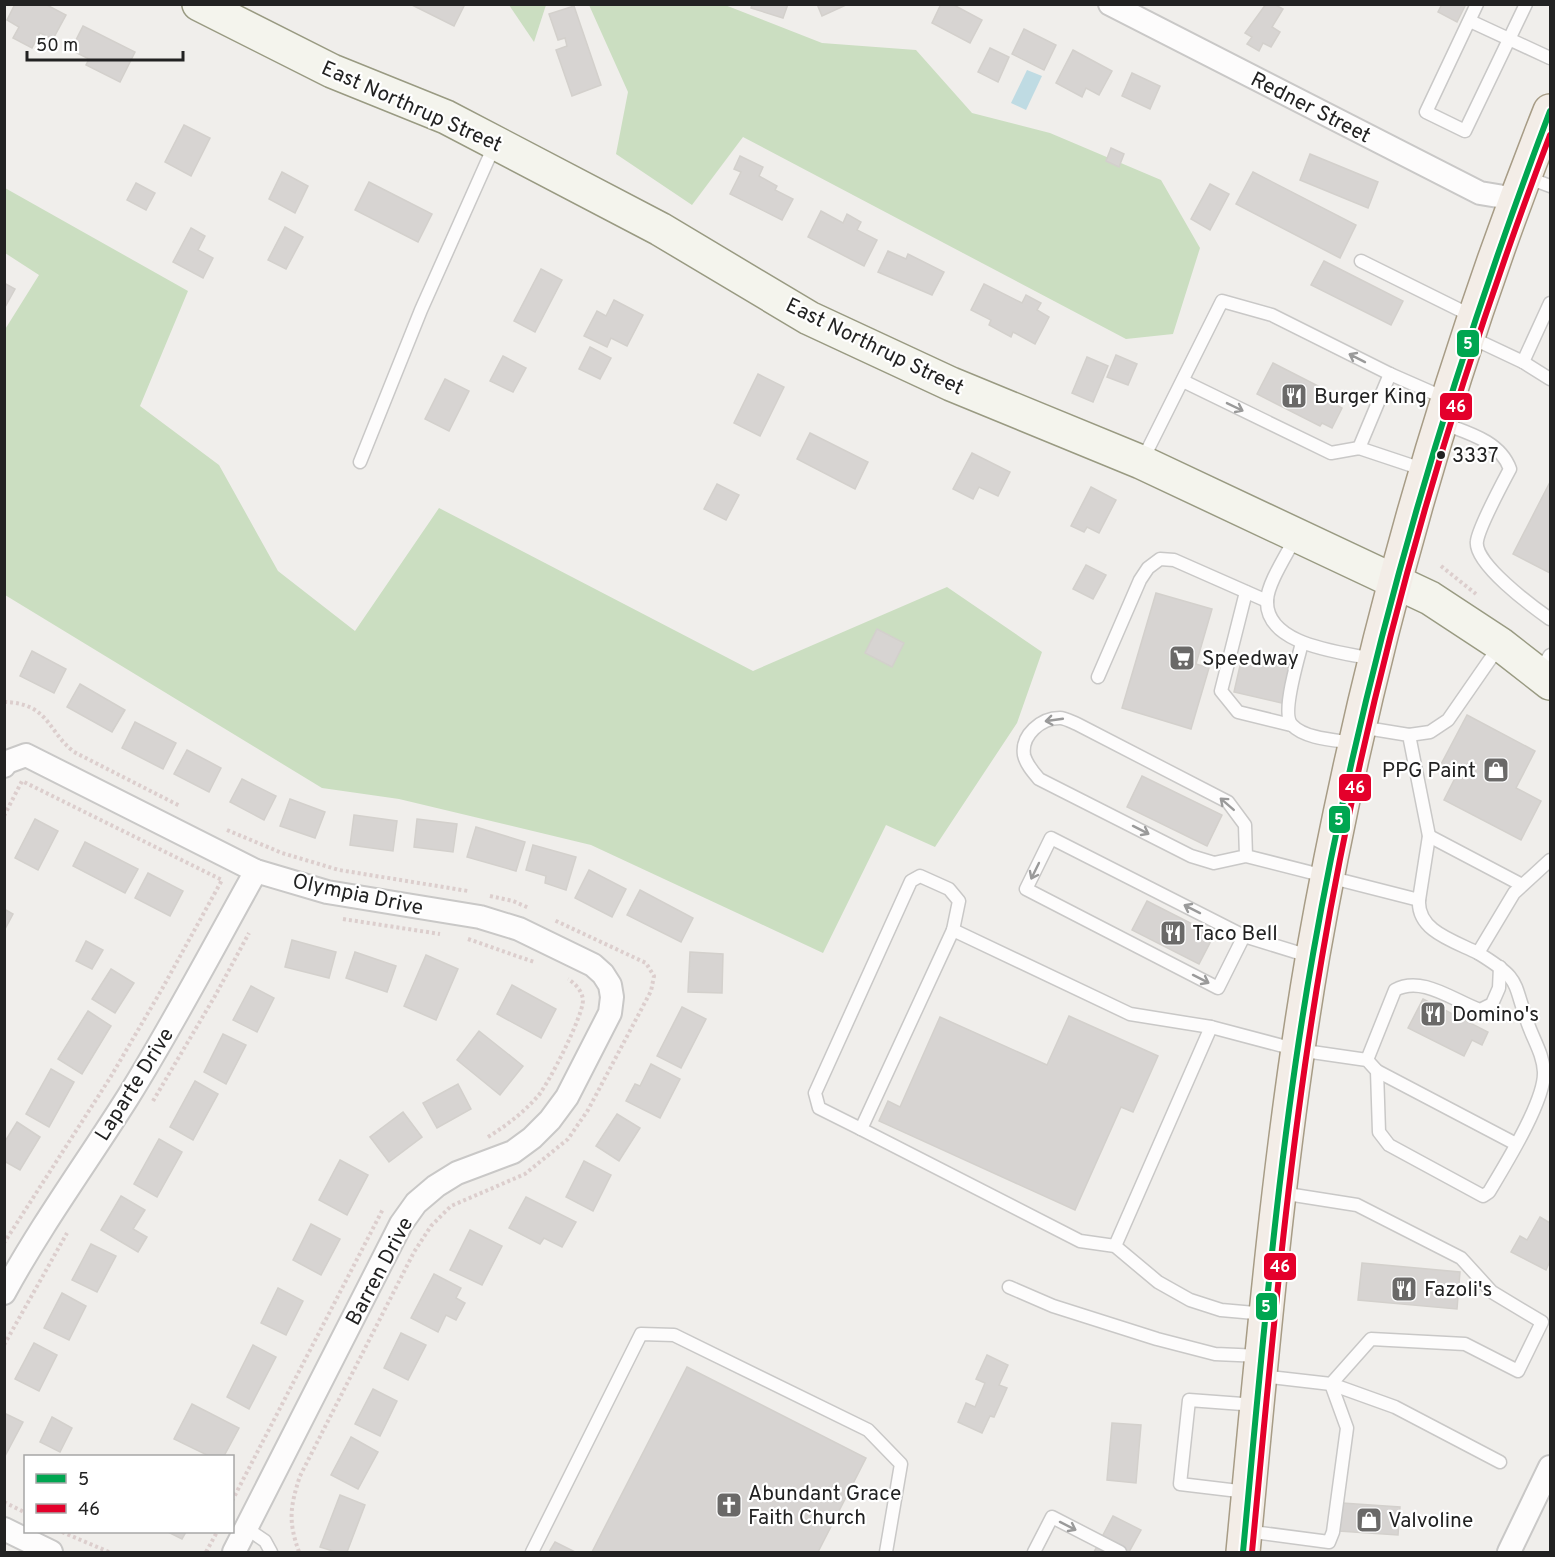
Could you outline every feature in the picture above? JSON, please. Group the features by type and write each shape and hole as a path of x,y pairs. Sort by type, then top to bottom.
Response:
{"main road":[{"path":"1244,1541 1280,1193 1298,1050 1327,878 1357,735 1395,581 1444,411 1472,327 1531,187 1551,111"}],"street":[{"name":"Redner Street","path":"1110,4 1480,193 1531,187"},
{"name":"East Northrup Street","path":"217,8 332,71 446,117 496,143 660,230 809,318 951,384 1141,462 1395,581 1430,598 1500,644 1547,671"},
{"name":"Olympia Drive","path":"6,764 26,755 256,871 327,892 480,917 519,928 593,965 610,985"},
{"name":"Laparte Drive","path":"4,1293 56,1206 156,1049 256,871"},
{"name":"Barren Drive","path":"234,1552 402,1224 416,1203 436,1186 457,1173 513,1152 532,1138 550,1120 567,1097 610,1013 610,985"},
{"path":"1509,1552 1551,1467"},
{"path":"4,1529 51,1552"}],"lane":[{"path":"1478,4 1426,112 1465,131 1526,4"},
{"path":"1470,21 1551,58"},
{"path":"360,462 421,310 496,143"},
{"path":"1361,261 1472,327 1551,379"},
{"path":"1141,462 1222,301 1272,315 1390,374 1480,437 1506,459 1510,469 1476,541 1480,557 1495,573 1551,619"},
{"path":"1523,362 1551,303"},
{"path":"1359,448 1390,374"},
{"path":"1183,381 1331,453 1359,448 1427,470"},
{"path":"1296,535 1269,590 1267,601 1270,613 1277,624 1302,644 1375,659"},
{"path":"1098,677 1140,580 1148,568 1160,559 1174,560 1267,601"},
{"path":"1246,592 1221,691 1238,712 1291,725 1308,734 1409,735 1430,732 1449,720 1500,644"},
{"path":"1291,725 1288,706 1302,644"},
{"path":"1246,856 1245,825 1228,802 1062,717 1046,720 1034,728 1025,743 1024,754 1029,767 1039,779 1191,856 1214,863 1246,856 1419,900"},
{"path":"1377,1071 1379,1132 1389,1145 1483,1196 1490,1192 1539,1098 1544,1074 1540,1051 1512,976 1478,953 1428,927 1418,913 1429,836 1409,735"},
{"path":"1429,836 1522,885"},
{"path":"1245,936 1218,988 1026,889 1051,838 1245,936 1313,957"},
{"path":"1478,953 1514,892 1551,860"},
{"path":"861,1129 953,930 959,901 949,889 920,876 911,881 815,1093 819,1108 1080,1240 1115,1246 1158,1282 1190,1300 1221,1310 1267,1315"},
{"path":"953,930 1130,1014 1211,1027 1298,1050 1367,1060 1377,1071 1516,1144"},
{"path":"1367,1060 1395,990 1406,984 1420,986 1480,1010 1492,1004 1499,988 1500,967"},
{"path":"1115,1246 1211,1027"},
{"path":"1280,1193 1358,1205 1461,1258 1492,1292 1542,1322 1518,1371 1465,1344 1371,1339 1331,1384"},
{"path":"1009,1287 1053,1306 1157,1339 1215,1354 1260,1379"},
{"path":"532,1552 640,1334 674,1335 868,1430 901,1464 886,1552"},
{"path":"1249,1492 1180,1484 1189,1400 1260,1379 1331,1384 1395,1407 1500,1462"},
{"path":"1244,1541 1328,1547 1333,1532 1347,1428 1331,1384"},
{"path":"1034,1552 1052,1517 1120,1552"},
{"path":"246,1528 265,1541 271,1552"}],"path":[{"path":"4,702 29,708 49,720 64,744 74,752 187,810"},
{"path":"4,816 22,781 222,880 110,1078 4,1243"},
{"path":"218,825 282,854 339,870 471,892"},
{"path":"482,894 513,901 533,910"},
{"path":"299,1552 290,1522 292,1502 300,1476 414,1252 431,1226 451,1206 525,1174 568,1138 588,1110 651,991 654,976 646,963 544,915"},
{"path":"341,918 444,935"},
{"path":"467,938 513,953 542,966"},
{"path":"479,1140 515,1120 540,1094 581,1015 583,999 576,984 562,975"},
{"path":"234,1497 377,1217 389,1200"},
{"path":"4,1502 24,1512"},
{"path":"64,1533 110,1552"},
{"path":"206,1552 216,1533"}],"green space":[{"path":"509,5 546,5 534,42"},
{"path":"589,5 725,5 822,43 916,50 972,113 1050,133 1161,180 1200,248 1173,334 1126,339 743,137 692,205 616,154 628,92"},
{"path":"5,188 188,291 140,406 219,465 278,571 355,631 439,508 753,671 947,587 1042,652 1017,723 935,847 886,825 823,953 591,845 399,799 322,788 5,595 4,331 39,275 5,253"}],"water":[{"path":"1027,70 1042,76 1026,110 1011,103"}],"building":[{"path":"15,4 45,4 66,15 53,39 40,33 32,48 13,38 19,27 7,20"},
{"path":"410,4 465,4 454,26"},
{"path":"752,4 788,4 783,18 751,8"},
{"path":"817,4 848,4 822,16"},
{"path":"941,4 952,4 982,20 970,43 932,23"},
{"path":"1266,4 1274,4 1283,9 1272,27 1280,32 1271,47 1263,43 1259,51 1247,44 1252,37 1245,33"},
{"path":"1442,4 1466,4 1457,22 1438,12"},
{"path":"574,6 601,85 572,96 556,50 567,46 565,38 558,40 549,14"},
{"path":"83,26 135,52 120,82 86,65 89,59 71,50"},
{"path":"1024,29 1056,45 1044,70 1012,54"},
{"path":"990,48 1009,57 998,82 978,72"},
{"path":"1073,50 1112,71 1099,95 1086,88 1082,97 1056,83"},
{"path":"1132,73 1160,86 1150,109 1122,96"},
{"path":"184,125 210,138 191,176 165,162"},
{"path":"1111,148 1124,154 1119,167 1106,161"},
{"path":"1310,154 1378,182 1368,208 1300,180"},
{"path":"740,156 763,167 759,176 777,186 775,190 793,199 782,220 730,194 741,172 734,169"},
{"path":"282,172 308,186 295,213 269,199"},
{"path":"1253,172 1356,225 1340,258 1236,204"},
{"path":"369,182 432,214 418,242 355,210"},
{"path":"136,183 155,193 146,210 127,200"},
{"path":"1210,184 1229,194 1210,230 1191,219"},
{"path":"821,211 843,223 847,214 861,222 857,230 877,240 864,266 808,237"},
{"path":"285,227 303,237 286,269 268,260"},
{"path":"191,228 205,236 198,250 213,258 203,278 173,262"},
{"path":"888,251 906,259 908,254 944,272 932,295 878,272"},
{"path":"1324,261 1403,301 1391,325 1311,285"},
{"path":"541,269 562,280 535,332 514,321"},
{"path":"4,283 15,289 4,309"},
{"path":"984,284 1022,303 1026,295 1041,303 1037,310 1049,317 1035,344 1013,332 1011,337 989,325 991,320 971,310"},
{"path":"614,300 643,315 627,346 611,338 607,347 584,336 597,311 606,316"},
{"path":"590,347 611,358 600,379 579,369"},
{"path":"1116,355 1137,364 1128,385 1107,377"},
{"path":"503,356 526,368 513,392 490,381"},
{"path":"1087,357 1108,366 1093,402 1072,393"},
{"name":"Burger King","path":"1273,363 1328,391 1324,398 1342,408 1332,428 1322,423 1320,426 1257,394"},
{"path":"758,374 784,387 760,436 734,423"},
{"path":"445,379 469,391 449,431 425,419"},
{"path":"810,433 868,462 855,489 797,459"},
{"path":"972,453 1010,472 998,496 979,487 973,499 953,489"},
{"path":"1550,482 1550,573 1513,554"},
{"path":"717,484 739,495 726,520 704,509"},
{"path":"1091,487 1116,500 1099,533 1087,527 1084,532 1071,526"},
{"path":"1086,565 1106,575 1093,599 1073,589"},
{"path":"1156,593 1212,609 1196,664 1209,668 1191,729 1122,708"},
{"path":"877,629 904,643 892,667 865,653"},
{"path":"32,651 66,669 54,693 20,676"},
{"path":"1242,657 1290,668 1282,703 1234,692"},
{"path":"80,684 125,710 112,732 67,707"},
{"path":"1467,715 1535,751 1516,788 1541,801 1521,840 1444,800 1455,778 1438,770"},
{"path":"135,722 176,743 163,769 122,748"},
{"path":"187,750 221,768 209,792 174,774"},
{"path":"1142,776 1222,815 1207,846 1127,807"},
{"path":"242,779 276,796 264,820 230,802"},
{"path":"290,799 325,812 315,838 280,826"},
{"path":"354,815 397,821 393,851 350,845"},
{"path":"35,819 58,831 38,870 15,858"},
{"path":"417,819 457,824 453,852 414,847"},
{"path":"476,827 525,842 516,871 467,857"},
{"path":"85,842 138,869 125,893 73,866"},
{"path":"533,845 576,857 566,890 545,883 546,876 526,870"},
{"path":"589,870 626,889 612,917 575,898"},
{"path":"148,873 183,891 170,916 135,898"},
{"path":"640,890 693,918 681,942 627,915"},
{"name":"Taco Bell","path":"1147,901 1214,935 1199,964 1132,930"},
{"path":"4,909 13,914 4,931"},
{"path":"292,940 336,952 329,978 285,967"},
{"path":"86,941 103,950 92,969 76,961"},
{"path":"355,952 396,966 387,992 346,978"},
{"path":"690,952 723,954 722,993 688,992"},
{"path":"426,955 458,969 436,1020 404,1006"},
{"path":"111,969 134,983 115,1013 92,999"},
{"path":"512,985 556,1009 541,1038 497,1014"},
{"path":"251,986 274,998 257,1032 233,1020"},
{"name":"Domino's","path":"1423,999 1488,1032 1482,1045 1472,1040 1464,1056 1408,1028"},
{"path":"682,1007 706,1019 681,1068 657,1056"},
{"path":"88,1011 111,1026 82,1074 58,1059"},
{"path":"1069,1016 1158,1056 1133,1112 1121,1107 1075,1210 879,1121 888,1101 900,1107 940,1017 1047,1065"},
{"path":"479,1031 523,1066 500,1095 457,1060"},
{"path":"223,1034 246,1045 226,1084 204,1072"},
{"path":"651,1064 680,1079 660,1118 626,1101 635,1084 640,1086"},
{"path":"51,1069 74,1082 49,1127 26,1114"},
{"path":"195,1081 218,1094 193,1140 170,1127"},
{"path":"458,1084 471,1109 437,1128 423,1103"},
{"path":"403,1112 422,1137 389,1162 370,1137"},
{"path":"617,1114 640,1128 619,1161 596,1146"},
{"path":"17,1122 40,1137 20,1170 4,1161 4,1143"},
{"path":"159,1139 182,1152 157,1197 134,1184"},
{"path":"340,1160 368,1175 347,1215 319,1200"},
{"path":"584,1161 611,1175 593,1211 566,1197"},
{"path":"121,1196 145,1210 133,1229 147,1237 138,1252 101,1230"},
{"path":"526,1197 576,1222 562,1247 544,1238 540,1244 509,1228"},
{"path":"1540,1217 1550,1223 1550,1261 1546,1270 1511,1252 1520,1236 1527,1240"},
{"path":"311,1224 340,1239 321,1275 293,1260"},
{"path":"470,1230 502,1246 482,1285 450,1270"},
{"path":"91,1244 116,1256 97,1292 72,1280"},
{"path":"1362,1263 1460,1272 1457,1309 1358,1300"},
{"path":"434,1274 461,1288 456,1298 465,1303 456,1320 446,1315 438,1332 411,1318"},
{"path":"278,1288 303,1301 286,1335 261,1323"},
{"path":"62,1293 86,1306 69,1340 44,1328"},
{"path":"401,1333 426,1345 408,1380 384,1368"},
{"path":"34,1343 57,1355 39,1391 15,1379"},
{"path":"253,1345 276,1357 249,1409 227,1397"},
{"path":"987,1355 1008,1365 999,1385 1007,1388 994,1417 990,1416 982,1433 958,1422 966,1403 975,1407 985,1383 976,1379"},
{"name":"Abundant Grace Faith Church","path":"687,1367 866,1458 818,1552 592,1552"},
{"path":"373,1389 397,1401 380,1436 355,1424"},
{"path":"192,1404 239,1428 225,1455 207,1455 174,1439"},
{"path":"4,1413 23,1422 4,1458"},
{"path":"52,1417 72,1428 60,1452 40,1442"},
{"path":"1112,1423 1141,1425 1136,1483 1107,1480"},
{"path":"351,1437 378,1452 358,1489 331,1475"},
{"path":"340,1495 365,1505 347,1552 336,1552 320,1547"},
{"path":"1342,1503 1400,1507 1398,1535 1339,1531"},
{"path":"1113,1516 1141,1530 1129,1552 1094,1552"},
{"path":"170,1533 185,1533 182,1539"},
{"path":"555,1542 575,1552 549,1552"}],"transit line":[{"name":"5","path":"1243,1552 1280,1177 1313,954 1334,846 1357,739 1412,527 1476,318 1550,111"},
{"name":"46","path":"1252,1552 1281,1254 1299,1105 1341,852 1364,747 1416,540 1479,336 1550,135"}],"place":[{"name":"Burger King","path":"1294,396"},
{"name":"3337","path":"1441,455"},
{"name":"Speedway","path":"1182,658"},
{"name":"PPG Paint","path":"1496,770"},
{"name":"Taco Bell","path":"1173,933"},
{"name":"Domino's","path":"1433,1014"},
{"name":"Fazoli's","path":"1404,1289"},
{"name":"Abundant Grace Faith Church","path":"729,1505"},
{"name":"Valvoline","path":"1369,1520"}]}
